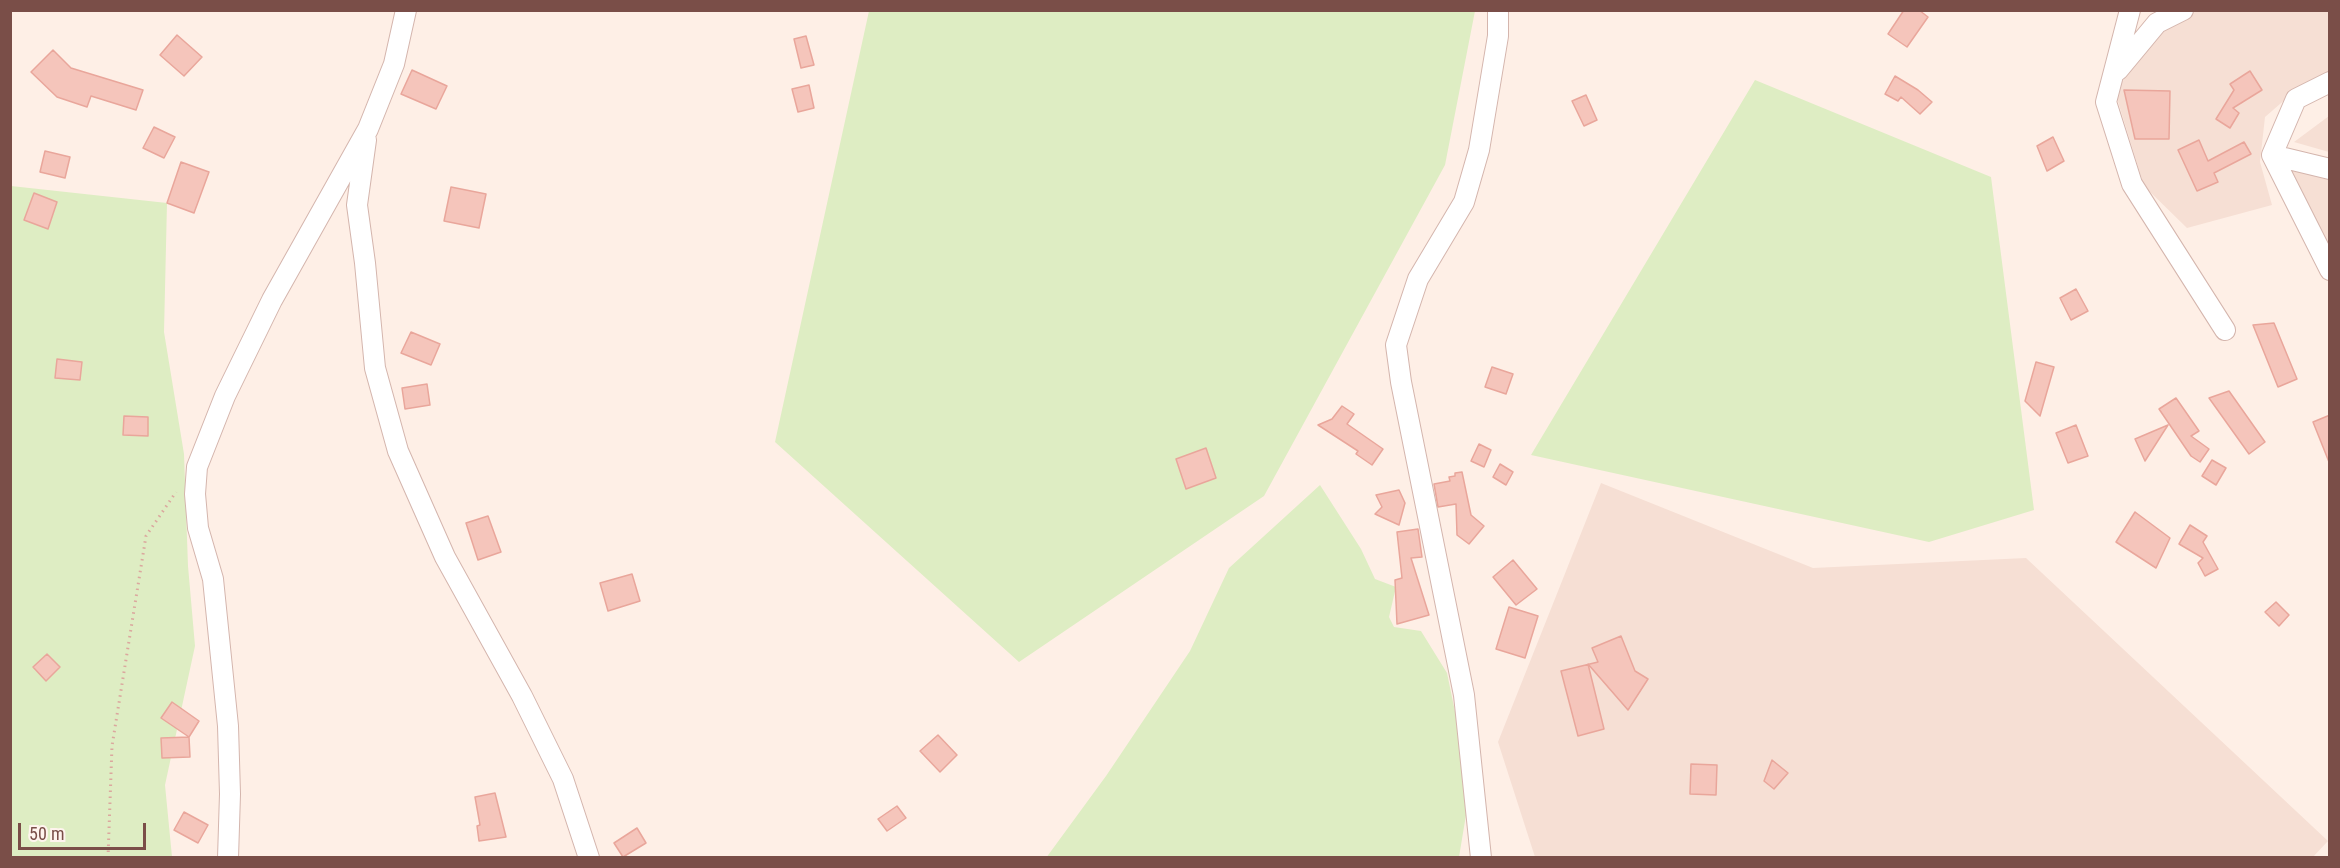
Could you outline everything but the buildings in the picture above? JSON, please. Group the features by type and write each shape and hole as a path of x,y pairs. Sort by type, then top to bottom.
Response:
{"street":[{"path":"228,858 230,794 228,726 213,579 198,528 195,494 197,467 225,396 272,300 368,129 394,64 406,10"},
{"path":"1481,858 1464,695 1401,382 1396,345 1418,279 1464,202 1479,150 1498,36 1498,10"},
{"path":"2130,10 2106,102 2132,184 2225,330"},
{"path":"2114,74 2157,22 2183,10"},
{"path":"2330,82 2296,99 2272,155 2330,270"},
{"path":"368,129 357,205 375,368 398,451 445,557 522,696 563,779 589,858"},
{"path":"2272,155 2330,169"}],"path":[{"path":"108,858 112,746 146,536 177,490"}],"shaded area":[{"path":"2197,11 2329,11 2329,71 2303,84 2265,117 2260,162 2272,205 2187,228 2144,186 2115,92 2161,27"},
{"path":"2329,116 2329,152 2294,142"},
{"path":"2286,168 2329,180 2329,246"},
{"path":"1601,483 1813,568 2026,558 2328,841 2312,858 1535,857 1498,742"}],"green space":[{"path":"869,11 1475,11 1445,165 1264,496 1019,662 775,442"},
{"path":"1755,80 1991,177 2034,510 1929,542 1531,455"},
{"path":"11,186 167,203 164,332 184,454 188,566 195,646 165,785 172,857 11,858"},
{"path":"1320,485 1361,549 1375,579 1396,587 1389,617 1394,627 1421,631 1447,673 1459,731 1466,815 1459,857 1046,858 1106,776 1190,651 1229,568"}]}
